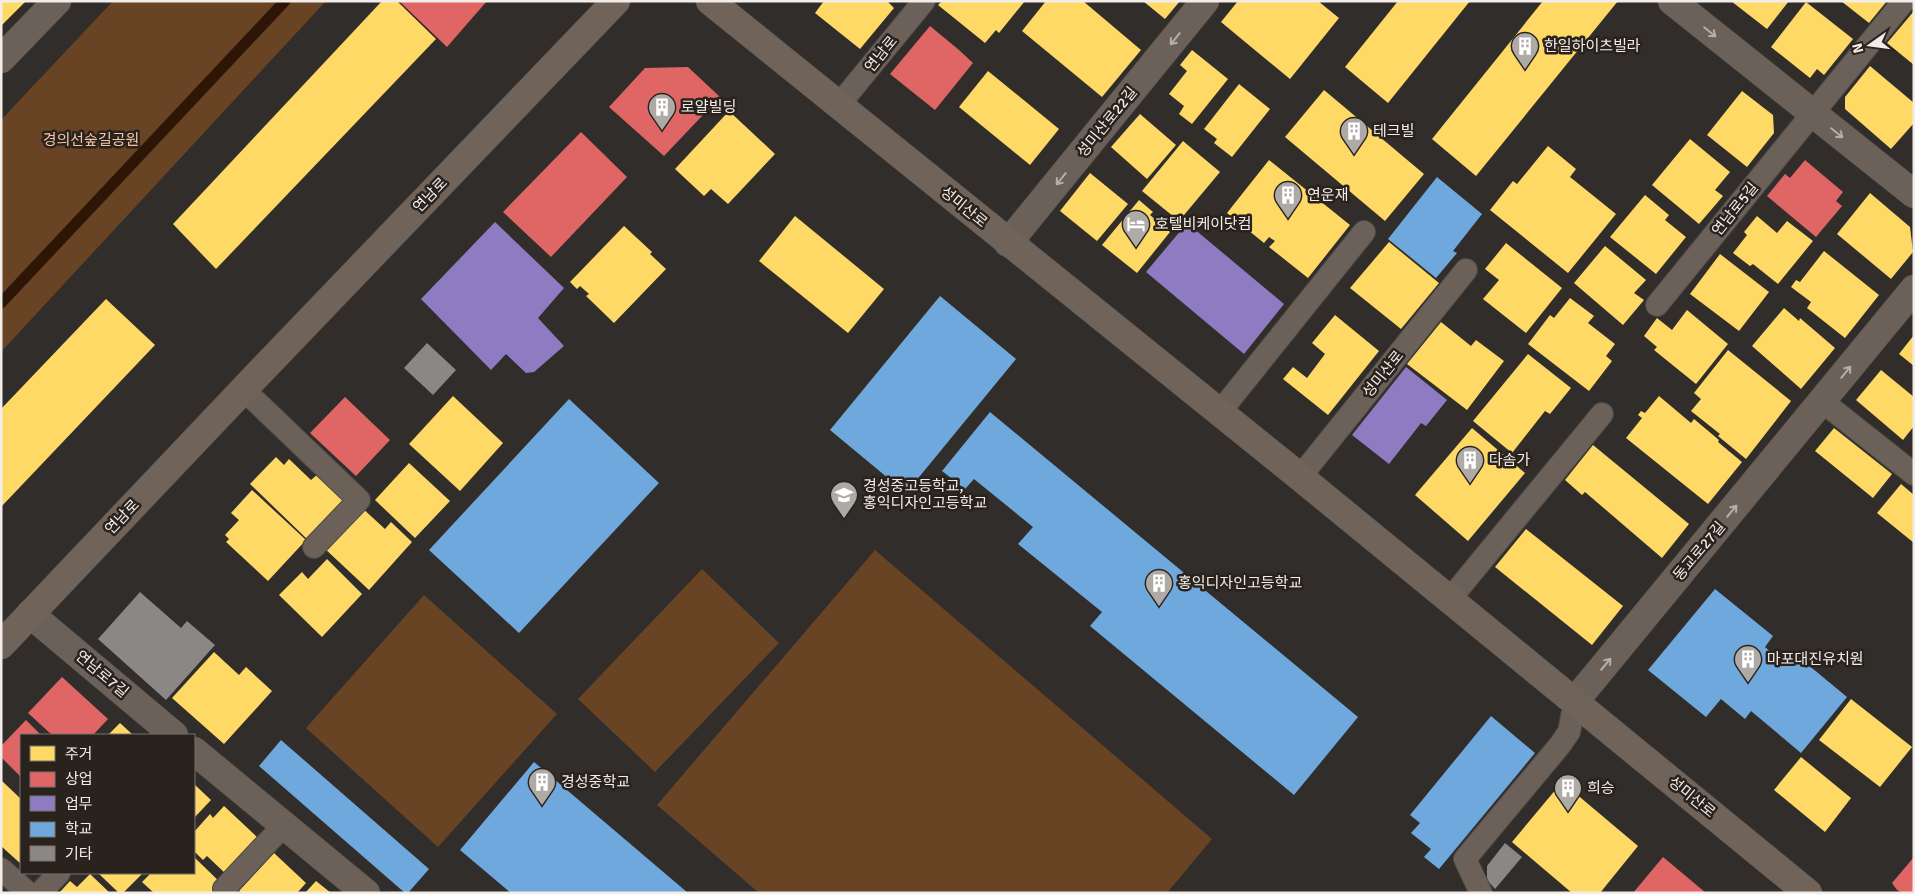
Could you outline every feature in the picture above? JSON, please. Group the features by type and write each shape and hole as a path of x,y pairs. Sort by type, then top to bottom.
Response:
{"street":[{"path":"1,59 58,1"},
{"name":"연남로","path":"1,645 243,389 616,1"},
{"name":"성미산로","path":"710,1 1300,477 1808,893"},
{"name":"성미산로22길","path":"1008,243 1205,1"},
{"path":"1685,5 1812,113 1914,194"},
{"name":"동교로27길","path":"1575,701 1823,402 1914,289"},
{"name":"연남로7길","path":"30,614 173,734"},
{"path":"195,752 366,893"}],"lane":[{"name":"연남로","path":"838,106 924,1"},
{"name":"연남로5길","path":"1657,305 1904,1"},
{"path":"1219,413 1364,232"},
{"name":"성미산로","path":"1300,477 1466,270"},
{"path":"243,389 359,500 314,547"},
{"path":"1823,402 1914,474"},
{"path":"1450,599 1602,414"},
{"path":"1481,893 1465,859 1560,745 1569,732 1575,701"},
{"path":"224,889 284,825"},
{"path":"1,868 28,893"},
{"path":"40,893 58,874"}],"green space":[{"name":"경의선숲길공원","path":"113,1 326,1 1,352 1,120"},
{"path":"875,550 1212,839 1167,893 759,893 657,805"},
{"path":"702,569 779,643 655,772 578,699"},
{"path":"424,595 557,714 438,847 306,728"}],"building: 주거":[{"path":"1,1 26,1 1,26"},
{"path":"382,1 397,1 436,39 216,269 173,224"},
{"path":"824,1 887,1 894,8 860,49 815,13"},
{"path":"942,1 1025,1 999,33 996,30 985,43 938,5"},
{"path":"1046,1 1083,1 1141,50 1102,97 1022,31"},
{"path":"1143,1 1180,1 1165,19"},
{"path":"1238,1 1318,1 1339,18 1290,79 1221,22"},
{"path":"1398,1 1470,1 1388,103 1345,67"},
{"name":"한일하이츠빌라","path":"1543,1 1618,1 1476,176 1432,139"},
{"path":"1731,1 1789,1 1767,29"},
{"path":"1841,1 1887,1 1869,23"},
{"path":"1806,2 1853,39 1824,75 1817,69 1810,78 1771,47"},
{"path":"1914,11 1914,65 1887,43"},
{"path":"1192,50 1228,79 1192,124 1179,114 1184,106 1169,94 1187,71 1180,65"},
{"path":"1870,66 1914,103 1914,123 1891,149 1845,109 1845,97"},
{"path":"988,71 1059,129 1030,165 959,107"},
{"path":"1239,84 1270,109 1232,157 1214,143 1217,139 1204,129"},
{"name":"테크빌","path":"1324,90 1424,174 1385,221 1285,137"},
{"path":"1742,91 1773,115 1774,133 1747,167 1707,135"},
{"path":"729,111 775,154 728,204 711,189 704,196 675,169"},
{"path":"1140,114 1176,145 1147,179 1111,147"},
{"path":"1690,139 1730,172 1715,190 1723,196 1699,224 1652,185"},
{"path":"1183,141 1220,172 1179,221 1142,191"},
{"path":"1548,146 1576,169 1570,177 1616,214 1568,273 1490,210 1513,181 1517,184"},
{"name":"연운재","path":"1269,160 1350,225 1308,278 1269,247 1275,241 1269,237 1264,243 1227,213"},
{"path":"1090,173 1128,204 1097,241 1060,211"},
{"path":"1870,193 1910,227 1913,252 1891,279 1837,234"},
{"path":"1645,195 1669,215 1665,220 1686,237 1656,274 1610,237"},
{"path":"1139,200 1153,212 1150,215 1170,232 1137,273 1102,245"},
{"path":"795,216 884,289 848,333 759,261"},
{"path":"1757,216 1777,233 1787,221 1813,241 1778,284 1753,264 1750,266 1733,253 1747,235 1744,232"},
{"path":"624,226 652,252 650,254 666,269 614,323 586,296 589,294 580,286 577,289 570,282"},
{"path":"1389,242 1439,283 1401,329 1350,288"},
{"path":"1506,243 1562,288 1526,333 1483,299 1499,280 1485,269"},
{"path":"1605,246 1646,280 1634,293 1644,300 1623,325 1574,283"},
{"path":"1824,251 1879,295 1845,338 1807,308 1811,302 1791,287 1796,280 1800,282"},
{"path":"1720,254 1769,292 1739,331 1690,294"},
{"path":"1570,298 1594,316 1588,323 1615,344 1606,356 1612,361 1589,391 1528,344 1550,315 1554,318"},
{"path":"106,299 155,345 1,507 1,409"},
{"path":"1784,308 1799,321 1800,318 1835,348 1801,389 1752,346"},
{"path":"1687,310 1728,344 1696,384 1654,350 1657,347 1644,336 1657,318 1672,330"},
{"path":"1335,315 1379,351 1328,415 1283,379 1293,367 1307,378 1325,354 1312,343"},
{"path":"1441,322 1471,346 1476,340 1504,361 1467,410 1407,364"},
{"path":"1914,335 1914,366 1899,354"},
{"path":"1728,350 1791,401 1746,459 1718,436 1720,434 1691,411 1701,399 1694,393"},
{"path":"1528,354 1571,388 1550,414 1545,411 1512,453 1473,421"},
{"path":"1881,370 1914,397 1914,426 1903,440 1856,400"},
{"path":"453,396 503,443 460,491 409,444"},
{"path":"1659,396 1691,423 1694,419 1742,462 1708,504 1626,438 1642,418 1638,415 1641,411 1645,413"},
{"name":"다솜가","path":"1472,428 1525,473 1468,541 1415,495"},
{"path":"1834,428 1892,474 1873,498 1815,451"},
{"path":"1593,445 1689,524 1662,558 1585,492 1582,495 1565,480"},
{"path":"276,457 284,465 289,459 311,480 318,474 348,496 307,539 250,484"},
{"path":"409,463 450,501 415,538 375,500"},
{"path":"1901,484 1914,495 1914,543 1877,513"},
{"path":"252,490 306,540 268,581 226,542 229,539 225,535 239,520 231,513"},
{"path":"360,506 385,529 391,522 412,542 369,590 323,547"},
{"path":"1526,529 1623,606 1592,645 1495,567"},
{"path":"327,559 362,594 322,637 279,595 302,572 308,579"},
{"path":"214,652 239,675 246,667 272,691 224,744 172,698"},
{"path":"1851,699 1912,747 1880,787 1819,740"},
{"path":"120,723 132,734 109,734"},
{"path":"1801,757 1851,798 1825,832 1774,790"},
{"path":"1,780 20,798 20,863 1,846"},
{"name":"희승","path":"1562,782 1638,846 1600,893 1572,893 1512,842"},
{"path":"195,785 211,800 195,817"},
{"path":"224,806 258,838 226,874 207,856 203,860 195,852 195,831 210,814 213,818"},
{"path":"274,853 306,883 297,893 242,893 239,891"},
{"path":"195,858 223,885 215,893 154,893 142,882 150,874 195,874"},
{"path":"90,874 110,893 59,893 70,881 77,887"},
{"path":"99,874 142,874 123,893 119,893"},
{"path":"316,881 331,893 305,893"}],"building: 상업":[{"path":"399,1 487,1 447,47"},
{"path":"930,26 973,63 935,110 890,74"},
{"name":"로얄빌딩","path":"688,67 720,97 664,156 609,107 645,68"},
{"path":"581,132 627,177 551,257 503,212"},
{"path":"1805,160 1843,192 1836,201 1842,206 1816,237 1767,196 1785,174 1790,178"},
{"path":"345,397 390,440 356,476 310,433"},
{"path":"62,677 108,719 94,734 51,734 28,713"},
{"path":"26,720 40,734 20,734 20,776 1,757 1,746"},
{"path":"1663,857 1706,893 1633,893"},
{"path":"1914,857 1914,893 1903,893 1897,890 1892,883"}],"building: 업무":[{"path":"495,222 564,288 538,318 564,346 534,372 526,373 506,354 491,370 421,299"},
{"path":"1187,223 1284,304 1244,354 1146,272"},
{"path":"1406,367 1447,400 1426,426 1421,423 1389,464 1352,435"}],"building: 학교":[{"path":"1437,177 1482,214 1453,251 1457,253 1436,278 1388,239"},
{"path":"940,296 1016,359 906,493 830,430"},
{"path":"569,399 659,483 519,633 429,550"},
{"name":"홍익디자인고등학교","path":"990,412 1358,717 1294,795 1090,626 1102,612 1018,544 1033,527 974,479 965,489 942,471"},
{"name":"마포대진유치원","path":"1715,589 1773,636 1765,647 1786,665 1795,654 1847,697 1801,753 1751,711 1745,719 1721,699 1706,717 1648,670"},
{"path":"1491,716 1535,753 1439,869 1424,857 1431,849 1411,833 1420,823 1410,815"},
{"path":"281,740 429,869 408,893 405,893 259,766"},
{"name":"경성중학교","path":"534,762 688,893 511,893 460,850"}],"building: 기타":[{"path":"427,343 456,370 433,395 404,368"},
{"path":"140,592 181,628 187,621 215,645 166,700 98,639"},
{"path":"1505,843 1522,857 1495,889 1487,880 1487,866"}],"waterway":[{"path":"1,303 285,1"}],"place":[{"name":"한일하이츠빌라","path":"1525,70"},
{"name":"로얄빌딩","path":"662,131"},
{"name":"테크빌","path":"1354,155"},
{"name":"연운재","path":"1288,219"},
{"name":"호텔비케이닷컴","path":"1136,248"},
{"name":"다솜가","path":"1470,484"},
{"name":"경성중고등학교, 홍익디자인고등학교","path":"844,519"},
{"name":"홍익디자인고등학교","path":"1159,607"},
{"name":"마포대진유치원","path":"1748,683"},
{"name":"경성중학교","path":"542,806"},
{"name":"희승","path":"1568,812"}]}
